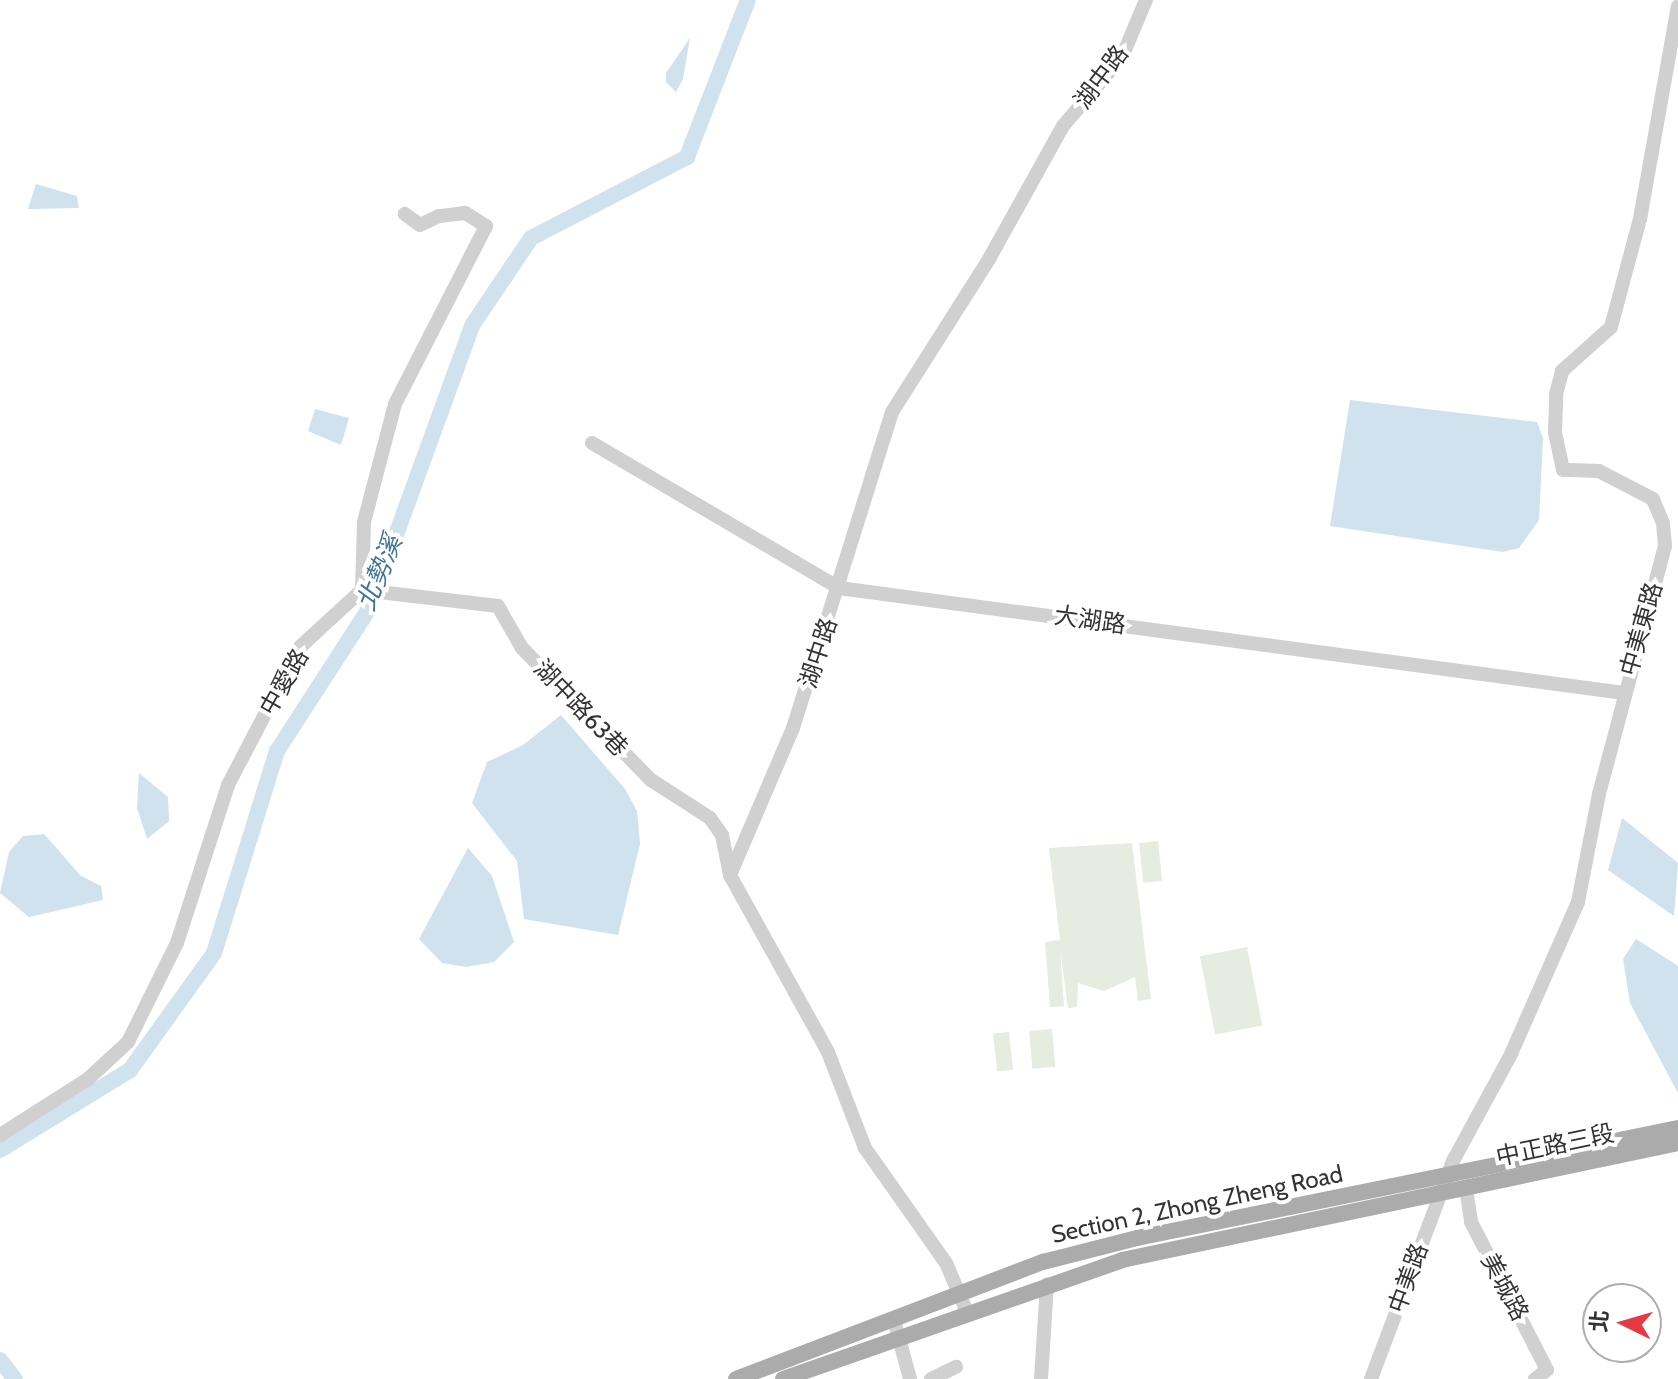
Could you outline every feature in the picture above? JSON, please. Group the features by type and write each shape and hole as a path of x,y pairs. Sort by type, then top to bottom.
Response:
{"main road":[{"path":"1445,1186 1678,1128"},
{"name":"中正路三段","path":"1445,1186 1466,1189 1678,1143"},
{"name":"Section 2, Zhong Zheng Road","path":"736,1379 964,1304 1047,1284 1122,1260 1445,1186"},
{"name":"Section 2, Zhong Zheng Road","path":"964,1304 1043,1262 1137,1238 1445,1186"},
{"name":"Section 2, Zhong Zheng Road","path":"783,1379 897,1328"}],"street":[{"name":"湖中路","path":"730,875 793,728 892,412 989,259 1063,126 1122,57 1146,0"},
{"name":"中美東路","path":"1445,1186 1578,902 1624,693 1665,546 1663,523 1653,499 1599,471 1563,470 1555,432 1556,394 1562,371 1611,327 1640,219 1678,6"},
{"path":"362,590 364,522 395,404 486,226 465,213 439,216 420,225 405,214"},
{"name":"大湖路","path":"592,443 839,588 1624,693"},
{"name":"湖中路63巷","path":"362,590 498,606 522,648 651,780 710,818 722,835 730,875"},
{"name":"中愛路","path":"0,1135 88,1079 128,1042 177,943 228,785 300,647 362,590"},
{"path":"730,875 828,1052 865,1148 946,1263 964,1304"},
{"name":"中美路","path":"1371,1379 1445,1186"},
{"name":"美城路","path":"1466,1189 1471,1222 1547,1370 1535,1379"},
{"path":"1041,1379 1047,1284"},
{"path":"897,1328 910,1379"},
{"path":"931,1379 956,1367"}],"shaded area":[{"path":"1158,841 1162,881 1143,883 1139,843"},
{"path":"1132,843 1151,999 1138,1001 1135,977 1104,991 1078,983 1077,1007 1068,1008 1060,949 1064,1006 1050,1007 1045,942 1060,940 1049,848"},
{"path":"1247,947 1262,1026 1215,1035 1200,956"},
{"path":"1052,1029 1055,1067 1032,1069 1029,1031"},
{"path":"1009,1032 1013,1070 997,1071 993,1034"}],"water":[{"path":"690,38 683,79 676,92 666,82 666,73"},
{"path":"36,184 77,196 79,208 28,209"},
{"path":"1350,400 1537,422 1543,438 1539,520 1519,548 1503,552 1330,526"},
{"path":"315,409 349,418 341,445 308,431"},
{"path":"561,715 625,789 637,811 640,844 618,935 524,919 517,861 472,803 487,762 523,745"},
{"path":"139,773 168,797 169,821 147,839 137,808"},
{"path":"1622,818 1678,863 1674,916 1608,870"},
{"path":"44,834 81,876 101,886 103,900 29,917 0,893 9,852 23,836"},
{"path":"468,848 492,876 514,942 494,962 466,967 442,963 419,939"},
{"path":"1636,939 1678,966 1678,1093 1630,1003 1623,959"}],"waterway":[{"name":"北勢溪","path":"0,1150 130,1070 214,953 277,751 369,609 473,324 531,238 687,157 748,0"},
{"name":"北勢溪","path":"0,1360 15,1379"}]}
